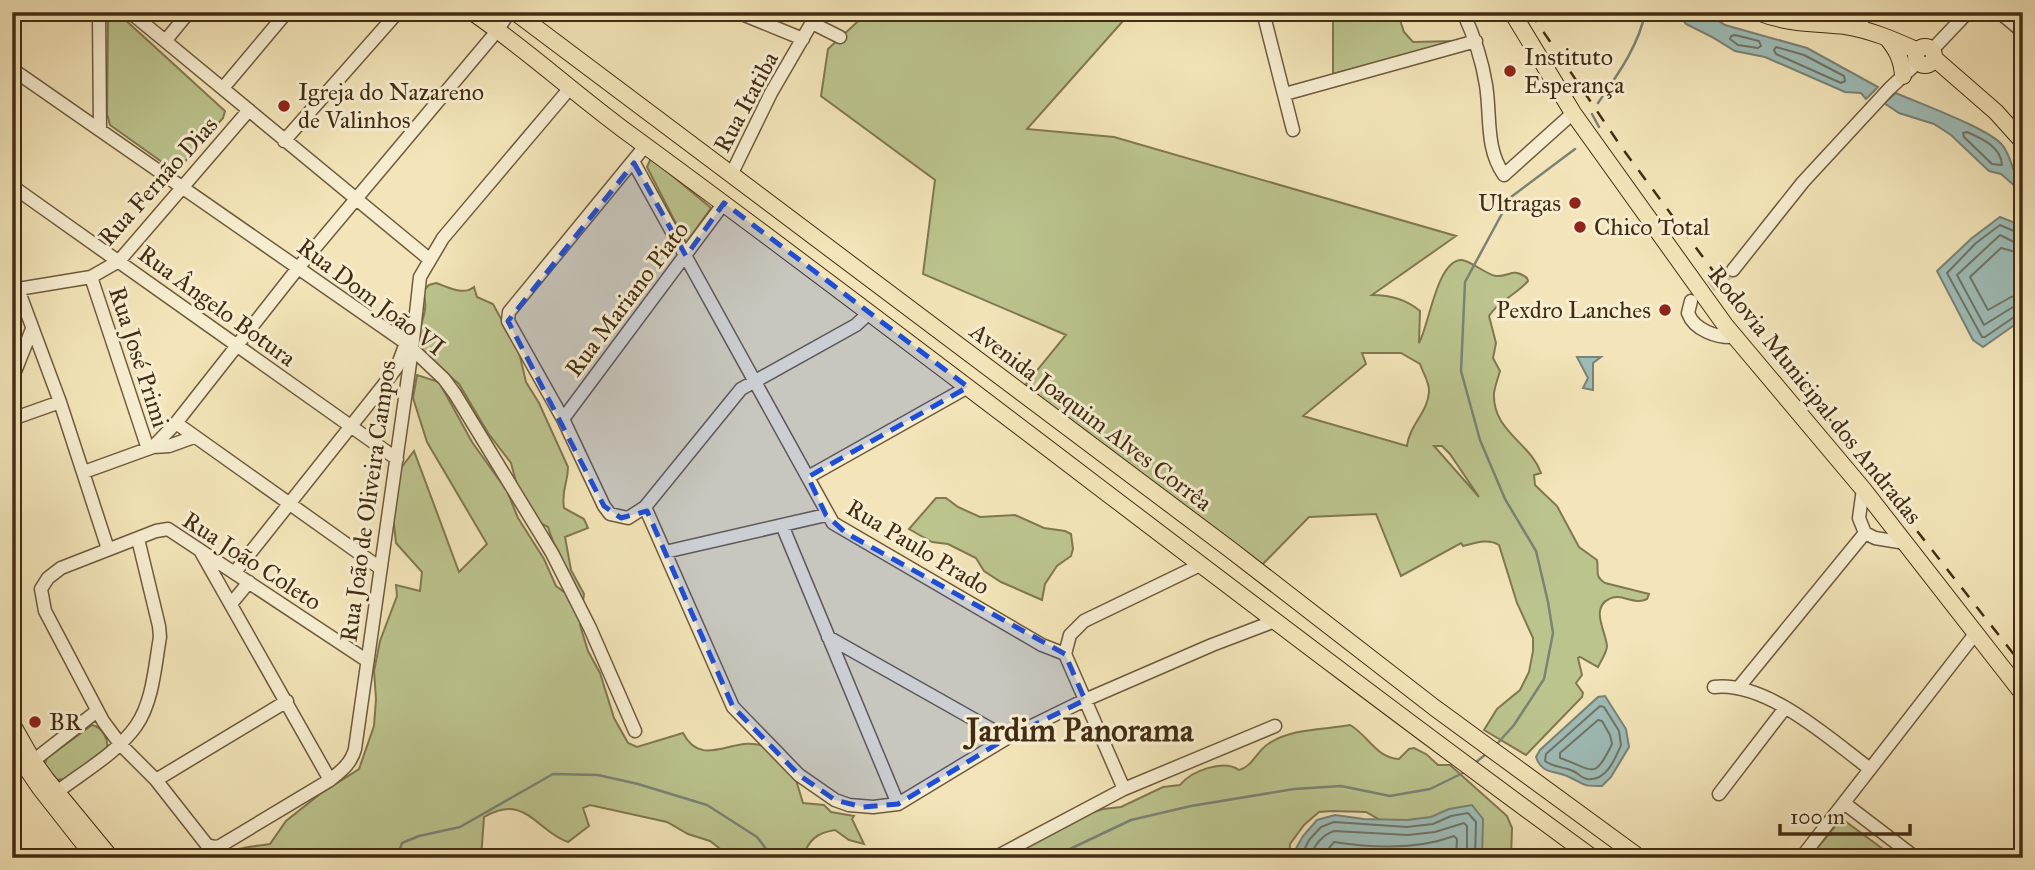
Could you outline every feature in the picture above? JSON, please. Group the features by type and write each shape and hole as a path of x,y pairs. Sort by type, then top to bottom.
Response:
{"main road":[{"name":"Avenida Joaquim Alves Corrêa","path":"472,12 1342,673 1593,858"},
{"name":"Avenida Joaquim Alves Corrêa","path":"515,12 1210,534 1456,724 1640,858"},
{"name":"Rodovia Municipal dos Andradas","path":"1512,12 1573,113 1734,337 1863,489 2023,694"},
{"path":"1758,12 1774,19 1797,23 1866,30 1925,55 1996,112 2023,142"},
{"path":"1885,36 1897,50 1902,62 1903,76"},
{"path":"1342,673 1355,661 1358,650"},
{"path":"12,724 33,761 111,858"},
{"path":"1456,724 1459,738 1441,746 1436,726 1456,724"},
{"path":"12,747 95,858"}],"street":[{"path":"99,12 100,130"},
{"path":"130,12 429,259"},
{"path":"166,40 189,12"},
{"path":"223,88 287,12"},
{"path":"284,141 398,12"},
{"path":"150,448 176,423 235,345 497,31 509,12"},
{"path":"737,12 803,39"},
{"path":"1263,12 1293,130"},
{"path":"1463,12 1476,41 1486,84 1492,149 1496,163 1504,175 1573,113"},
{"path":"1856,12 1866,30"},
{"path":"1733,270 1803,182 1889,89 1968,12"},
{"path":"1999,12 2023,32"},
{"path":"815,18 840,37"},
{"name":"Rua Itatiba","path":"731,175 771,93 815,18"},
{"path":"1285,94 1476,41"},
{"name":"Rua Dom João VI","path":"12,69 409,346 444,379 552,553 590,628 635,731"},
{"name":"Rua João de Oliveira Campos","path":"156,780 207,845 215,847 330,780 349,763 353,756 397,459 409,346 420,277 443,238 570,88"},
{"name":"Rua Fernão Dias","path":"15,289 91,277 119,261 249,110"},
{"path":"646,145 634,163 509,312 508,321 564,419 607,510 617,517 628,517 645,507 733,397 755,380 856,325 870,312"},
{"name":"Rua Paulo Prado","path":"634,163 833,523 1042,645 1065,654"},
{"name":"Rua Ângelo Botura","path":"12,186 397,459"},
{"name":"Rua Mariano Piato","path":"564,419 724,203"},
{"name":"Rua José Primi","path":"91,277 150,448"},
{"path":"15,289 60,402 108,549"},
{"path":"1691,301 1688,313 1694,325 1723,338 1734,337"},
{"path":"12,379 32,329"},
{"path":"234,572 351,427 397,367 409,346"},
{"path":"808,477 968,387"},
{"path":"12,419 60,402"},
{"path":"176,423 380,568"},
{"path":"84,472 150,448 169,446 194,437"},
{"path":"1863,489 1859,518 1865,533 1875,538 1905,542"},
{"path":"645,507 733,707 799,775 835,800 849,805 873,807 898,804 1007,738 1085,700 1275,621"},
{"path":"665,552 826,514"},
{"path":"782,525 898,804"},
{"name":"Rua João Coleto","path":"97,711 45,611 40,594 43,584 54,572 156,531 168,529 199,548 366,660"},
{"path":"1739,687 1865,533"},
{"path":"57,792 120,744 136,725 147,702 160,637 138,538"},
{"path":"199,548 330,780"},
{"path":"1124,789 1065,654 1070,635 1084,621 1200,565"},
{"path":"230,604 249,582"},
{"path":"1801,858 1975,634"},
{"path":"828,637 1007,738"},
{"path":"1714,687 1739,687 1785,709 1870,769"},
{"path":"33,761 97,711 120,744 156,780 287,701"},
{"path":"1719,794 1785,709"},
{"path":"994,858 1124,789 1275,726"},
{"path":"1844,803 1916,858"}],"highlighted area":[{"path":"634,163 686,256 724,203 968,387 808,477 826,515 846,533 1065,654 1085,700 1007,738 898,804 863,807 835,800 799,775 733,707 647,511 621,518 604,506 508,321"}],"green space":[{"path":"868,12 1131,12 1027,129 1114,137 1456,236 1372,295 1397,298 1420,311 1419,343 1440,281 1453,263 1462,260 1496,276 1514,273 1527,278 1528,281 1523,286 1497,306 1489,316 1496,343 1493,358 1500,371 1494,393 1499,417 1536,462 1541,473 1534,475 1535,485 1557,506 1579,547 1597,560 1599,578 1605,583 1649,594 1647,599 1642,601 1614,597 1603,603 1600,621 1607,648 1598,667 1578,658 1582,675 1576,683 1583,693 1582,697 1526,755 1484,730 1497,709 1520,690 1529,672 1533,651 1533,638 1517,603 1499,545 1486,541 1463,546 1461,543 1401,576 1376,514 1309,517 1257,570 1025,385 1066,335 923,274 935,180 821,96 828,49","holes":["1362,353 1401,353 1420,364 1429,389 1428,399 1407,446 1303,416 1366,364","1434,446 1442,446 1450,454 1479,497"]},
{"path":"1313,12 1412,12 1400,20 1404,32 1413,42 1457,41 1333,74 1333,16"},
{"path":"114,15 121,16 225,111 223,118 181,166 169,167 110,125 107,114 108,20"},
{"path":"651,158 711,208 686,243 647,167"},
{"path":"436,283 460,291 474,287 477,297 493,304 519,352 526,382 539,403 568,467 563,496 564,508 584,519 588,528 565,537 571,570 584,594 580,625 588,651 600,673 614,718 628,743 637,747 683,733 689,742 703,750 747,744 767,746 796,780 803,803 824,805 831,812 854,816 852,819 864,844 849,840 835,830 814,838 802,858 732,858 710,841 688,834 667,822 590,805 583,808 589,826 568,842 520,811 498,811 484,817 481,858 217,858 236,850 270,844 286,821 320,794 359,769 374,726 374,671 380,641 397,596 396,585 420,591 422,572 396,543 393,515 401,468 414,451 459,572 487,544 427,442 413,398 417,375 439,382 472,442 507,491 518,518 544,559 556,586 564,592 568,591 572,582 548,527 530,518 521,501 511,463 488,433 459,384 419,350 419,333 425,307 423,291"},
{"path":"936,498 946,498 980,517 1015,515 1044,528 1071,534 1071,556 1057,566 1045,584 1042,600 1001,582 984,571 976,558 948,544 932,542 909,529"},
{"path":"92,725 104,734 107,749 65,779 56,780 44,766 47,758"},
{"path":"1350,725 1391,758 1399,759 1409,749 1414,748 1438,765 1450,765 1507,816 1512,828 1511,858 1477,858 1389,825 1366,812 1332,811 1319,812 1304,825 1290,844 1289,858 1174,858 1161,852 1133,852 1126,858 1000,858 1085,815 1121,807 1163,787 1180,785 1199,771 1216,766 1239,770 1244,768 1268,744 1287,735"},
{"path":"1845,821 1895,858 1809,858 1837,824"}],"water":[{"path":"1677,12 1705,12 1725,25 1807,48 1878,87 1866,99 1861,93 1845,92 1765,57 1735,51 1686,24"},
{"path":"1896,93 1970,124 1996,139 2005,148 2014,171 2023,175 2023,193 2001,174 1989,171 1951,135 1934,124 1899,113 1884,103"},
{"path":"2000,217 2018,224 2023,233 2023,319 1983,347 1973,340 1937,271 1972,238"},
{"path":"1577,357 1601,357 1593,363 1593,390 1583,388 1588,378"},
{"path":"1605,696 1626,729 1629,747 1611,777 1602,786 1586,785 1542,767 1536,757 1540,750 1598,697"},
{"path":"1472,805 1483,819 1482,858 1294,858 1294,852 1303,836 1317,820 1335,815 1407,820 1431,817 1449,809"}],"waterway":[{"path":"1598,103 1633,48 1645,12"},
{"path":"1592,114 1599,127"},
{"path":"1496,745 1514,725 1544,679 1553,633 1536,551 1505,499 1480,440 1461,371 1465,282 1511,197 1575,149"},
{"path":"1475,763 1486,754"},
{"path":"1051,858 1131,820 1191,806 1294,789 1341,786 1390,796 1430,789 1465,772"},
{"path":"397,858 402,843 419,836 460,827 553,774 598,775 707,805 757,837 773,858"}],"tunnel":[{"path":"1696,297 1733,270"}],"railway":[{"path":"1530,12 1622,148 1714,272 2023,666"}],"place":[{"name":"Instituto Esperança","path":"1510,71"},
{"name":"Igreja do Nazareno de Valinhos","path":"284,106"},
{"name":"Ultragas","path":"1575,203"},
{"name":"Chico Total","path":"1580,227"},
{"name":"Pexdro Lanches","path":"1665,310"},
{"name":"BR","path":"35,722"}],"district":[{"name":"Jardim Panorama","path":"1080,730"}]}
